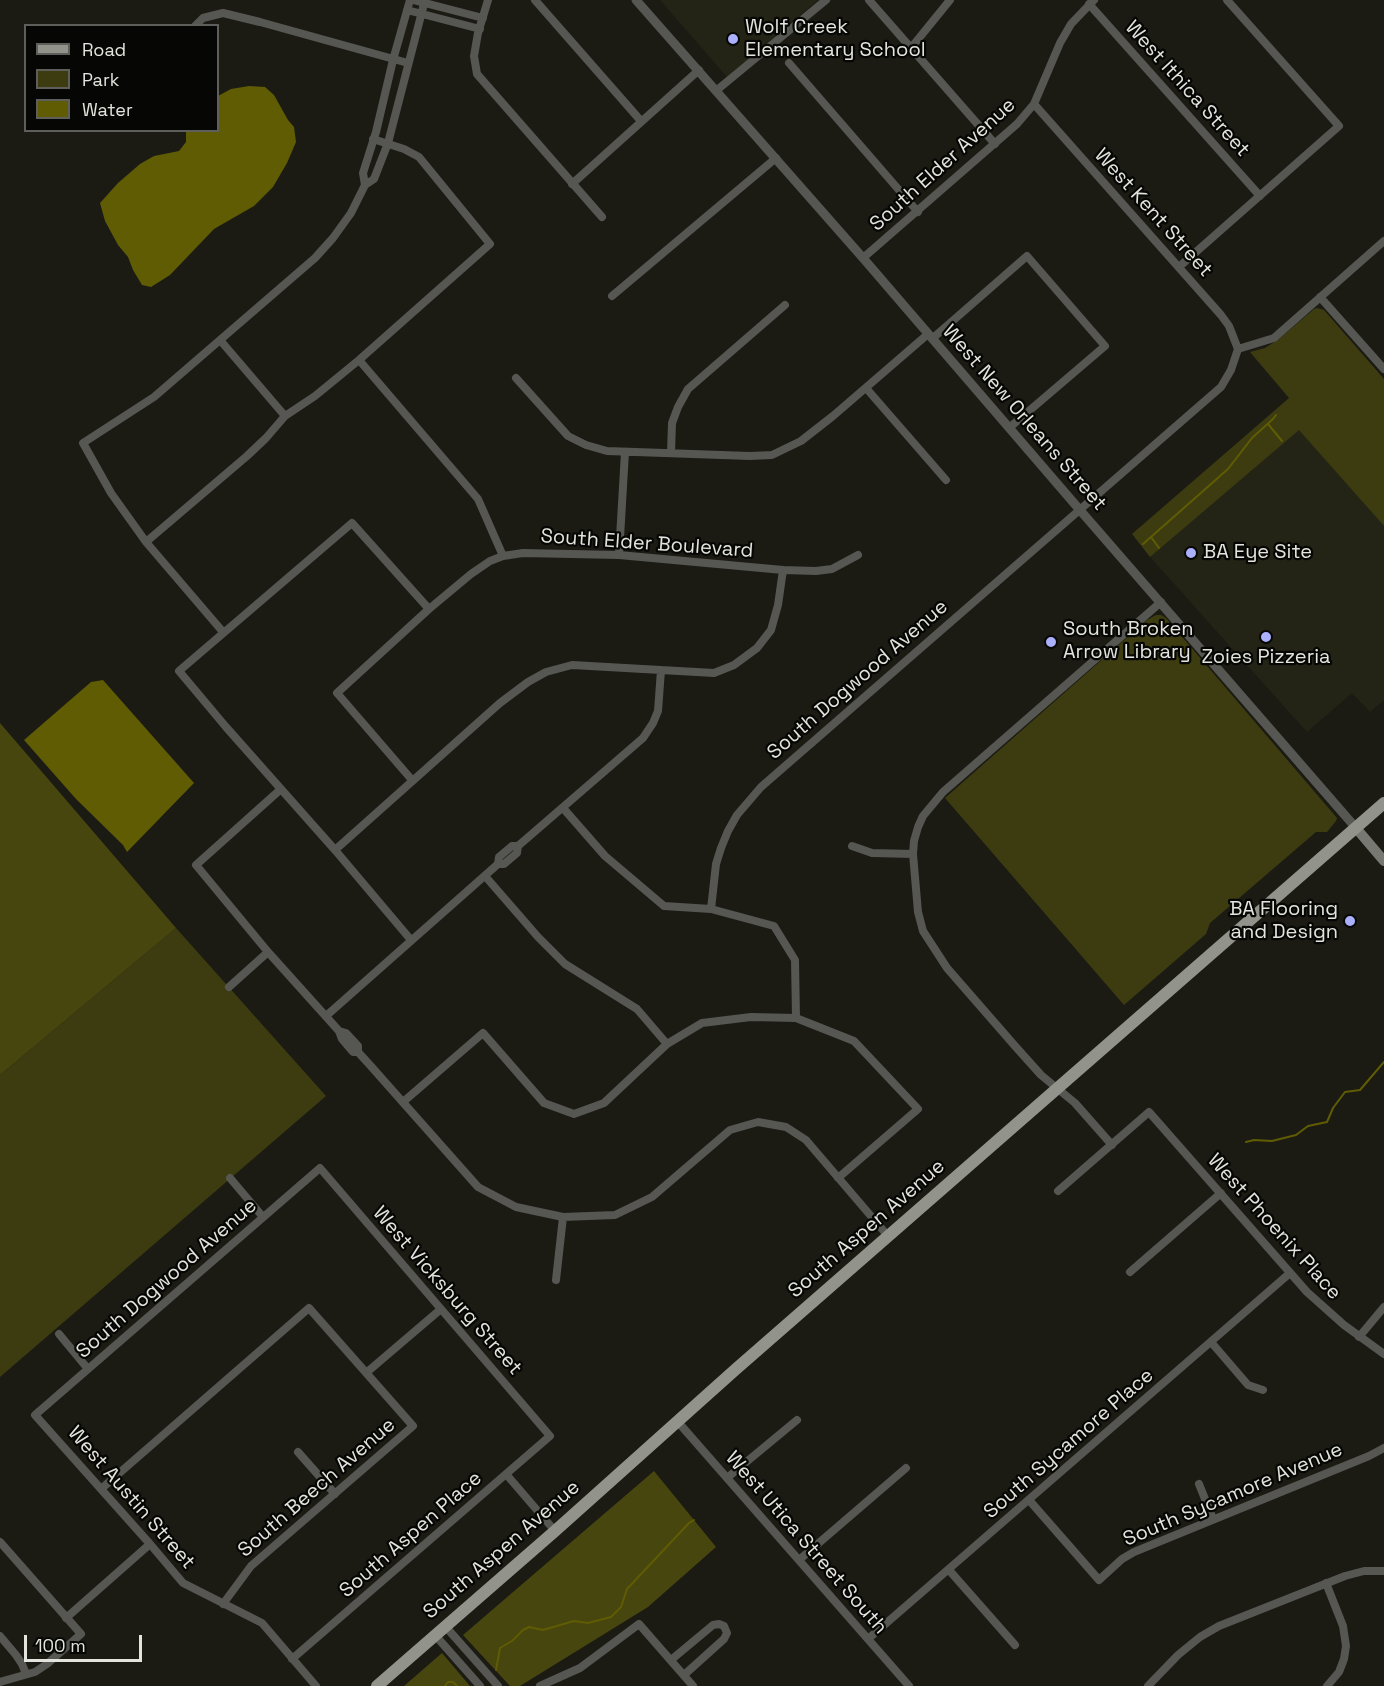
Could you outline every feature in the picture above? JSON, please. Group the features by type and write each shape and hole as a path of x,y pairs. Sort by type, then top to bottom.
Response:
{"main road":[{"name":"South Aspen Avenue","path":"377,1686 1384,803"},
{"name":"West New Orleans Street","path":"1356,828 1384,861"}],"street":[{"path":"365,185 363,173 411,0 483,18"},
{"path":"488,0 474,56 477,74 602,217"},
{"path":"536,0 641,121"},
{"name":"West New Orleans Street","path":"636,0 717,90 1356,828"},
{"path":"717,90 826,0"},
{"path":"869,0 995,144"},
{"path":"911,48 950,0"},
{"path":"1180,266 1339,126 1227,0"},
{"path":"223,632 146,542 111,493 83,443 154,397 315,258 333,238 351,213 365,185 374,178 388,143 425,2"},
{"name":"South Elder Avenue","path":"863,258 1017,124 1034,104 1060,43 1071,24 1091,2"},
{"name":"West Ithica Street","path":"1091,2 1260,196"},
{"path":"407,10 480,29"},
{"path":"452,22 455,11"},
{"path":"197,24 203,18 223,13 408,63"},
{"path":"789,63 918,212"},
{"path":"572,184 699,70"},
{"name":"West Kent Street","path":"1034,104 1180,266 1229,326 1238,349"},
{"path":"146,542 247,456 285,416 315,396 359,360 490,244 419,157 404,149 374,139"},
{"path":"612,296 776,158"},
{"path":"1238,349 1274,338 1384,241"},
{"path":"516,378 568,436 586,445 607,451 625,452 772,455 801,441 1027,256 1105,346 1009,428"},
{"path":"1320,297 1384,369"},
{"path":"671,453 672,423 688,389 785,305"},
{"path":"220,340 285,416"},
{"name":"South Dogwood Avenue","path":"711,909 716,864 721,848 732,823 761,787 1221,387 1231,370 1238,349"},
{"path":"359,360 478,499 503,555"},
{"path":"866,388 946,480"},
{"path":"620,555 625,452"},
{"path":"411,940 179,671 352,523 429,609"},
{"name":"South Elder Boulevard","path":"412,780 337,693 429,609 489,561 503,555 541,553 620,555 816,572 832,569 858,555"},
{"path":"335,850 500,703 546,672 572,665 714,674 734,665 757,648 771,630 778,605 783,570"},
{"path":"1058,1191 1112,1144 1075,1103 1038,1072 947,968 922,930 918,912 913,854 918,827 923,816 943,792 1161,602"},
{"path":"326,1016 498,864 504,864 517,853 518,846 644,738 658,711 661,670"},
{"path":"281,789 196,865 268,951 339,1031 346,1033 358,1047 358,1052 478,1187 516,1207 563,1217 615,1215 652,1197 730,1130 758,1122 786,1127 806,1140 888,1236"},
{"path":"563,808 605,856 664,906 711,909 774,926 795,960 796,1018"},
{"path":"852,846 872,853 913,854"},
{"path":"485,876 538,937 565,963 637,1009 667,1044"},
{"path":"229,987 268,951"},
{"path":"403,1102 483,1033 544,1103 574,1114 604,1103 667,1044 702,1023 751,1017 796,1018 854,1041 918,1109 838,1178"},
{"name":"West Phoenix Place","path":"1112,1144 1149,1112 1318,1304 1384,1354"},
{"name":"South Dogwood Avenue","path":"35,1415 320,1168"},
{"name":"West Vicksburg Street","path":"320,1168 550,1436"},
{"path":"230,1178 263,1217"},
{"path":"1130,1272 1221,1193"},
{"path":"556,1280 563,1217"},
{"name":"South Sycamore Place","path":"868,1639 1290,1273"},
{"path":"1359,1337 1384,1307"},
{"path":"101,1489 309,1308 366,1372 441,1309"},
{"path":"59,1334 88,1369"},
{"path":"1211,1342 1248,1384 1263,1390"},
{"name":"South Beech Avenue","path":"223,1604 251,1566 412,1426 366,1372"},
{"name":"West Austin Street","path":"35,1415 183,1583 262,1623 316,1686"},
{"path":"728,1478 797,1420"},
{"name":"West Utica Street South","path":"678,1422 909,1686"},
{"name":"South Aspen Place","path":"292,1659 550,1436"},
{"name":"South Sycamore Avenue","path":"1029,1500 1099,1580 1122,1559 1134,1552 1384,1448"},
{"path":"298,1452 335,1494"},
{"path":"799,1560 906,1468"},
{"path":"506,1474 555,1531"},
{"path":"1199,1484 1213,1520"},
{"path":"0,1542 81,1635 35,1672 0,1682"},
{"path":"66,1617 150,1544"},
{"path":"949,1570 1015,1645"},
{"path":"1148,1686 1178,1655 1200,1637 1219,1626 1354,1573 1384,1571"},
{"path":"1326,1583 1343,1626 1346,1646 1339,1672 1327,1686"},
{"path":"671,1660 713,1625 718,1623 724,1626 727,1632 724,1639 684,1675"},
{"path":"540,1686 551,1684 580,1668 639,1624 693,1686"},
{"path":"445,1626 498,1686"},
{"path":"435,1635 480,1686"},
{"path":"0,1636 16,1655 26,1674"}],"shaded area":[{"name":"Wolf Creek Elementary School","path":"660,0 818,0 727,77"},
{"path":"1299,429 1384,526 1384,700 1370,712 1352,693 1307,732 1150,557"},
{"path":"0,723 176,928 0,1075"},
{"path":"654,1471 716,1547 648,1607 520,1686 510,1686 463,1635"},
{"path":"442,1653 470,1686 404,1686"}],"green space":[{"path":"1317,308 1324,310 1384,379 1384,526 1299,430 1150,557 1132,534 1289,398 1250,352 1265,348 1279,339"},
{"path":"1156,615 1166,618 1337,818 1327,832 1316,832 1210,923 1206,934 1124,1005 945,798 1147,620"},
{"path":"176,928 326,1096 0,1377 0,1075"}],"water":[{"path":"249,86 265,87 274,95 294,127 296,142 287,163 273,187 254,206 214,229 170,275 151,287 142,285 128,257 118,245 105,221 100,203 140,164 154,156 179,151 186,142 186,132 219,132 219,95 231,89"},
{"path":"103,680 194,783 127,852 24,740 91,682"}],"waterway":[{"path":"1143,544 1228,469 1252,438 1276,415"},
{"path":"1268,424 1282,441"},
{"path":"1151,537 1159,548"},
{"path":"1246,1142 1272,1141 1296,1135 1308,1126 1327,1122 1333,1108 1345,1092 1360,1090 1384,1062"},
{"path":"496,1670 500,1648 529,1627 543,1630 574,1621 588,1623 611,1617 621,1607 627,1589 694,1520"},
{"path":"445,1686 448,1682 453,1682 457,1686"}],"place":[{"name":"Wolf Creek Elementary School","path":"733,39"},
{"name":"BA Eye Site","path":"1191,553"},
{"name":"Zoies Pizzeria","path":"1266,637"},
{"name":"South Broken Arrow Library","path":"1051,642"},
{"name":"BA Flooring and Design","path":"1350,921"}]}
